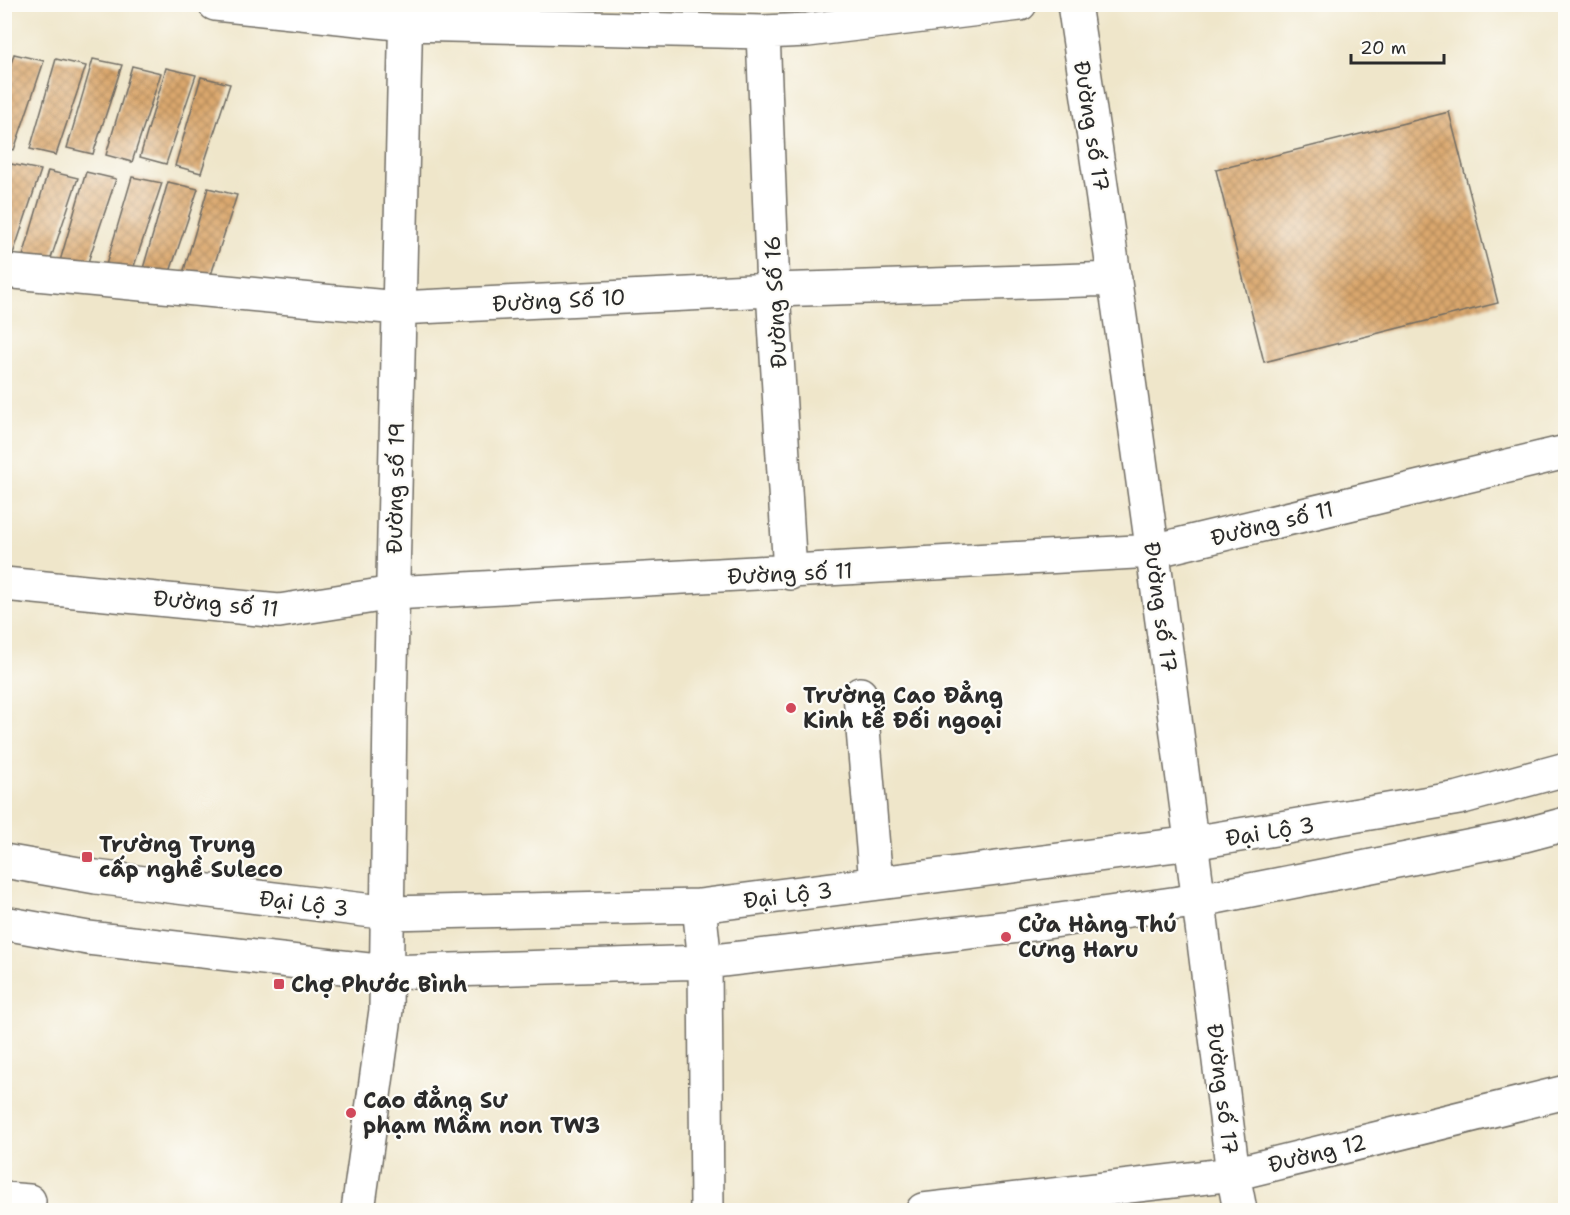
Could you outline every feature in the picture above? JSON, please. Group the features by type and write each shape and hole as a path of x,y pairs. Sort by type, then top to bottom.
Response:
{"street":[{"path":"215,4 763,32 808,30 1020,4"},
{"name":"Đường số 17","path":"1074,4 1116,279 1200,900 1233,1174 1240,1210"},
{"name":"Đường số 19","path":"358,1210 386,1010 398,308 406,14"},
{"name":"Đường Số 16","path":"763,32 773,290 790,573"},
{"name":"Đường Số 10","path":"4,271 398,308 773,290 1116,279"},
{"name":"Đường số 11","path":"4,584 279,611 393,594 1153,551 1566,452"},
{"path":"860,694 876,883"},
{"name":"Đại Lộ 3","path":"4,861 108,878 389,913 699,906 1192,843 1459,798 1566,769"},
{"path":"4,923 88,938 386,972 705,962 1004,928 1200,900 1502,841 1566,824"},
{"path":"699,906 705,962 707,1210"},
{"name":"Đường 12","path":"922,1210 1233,1174 1566,1092"}],"building":[{"path":"14,54 44,61 14,150 4,148 4,87"},
{"path":"56,59 86,66 56,155 30,149"},
{"path":"93,59 122,65 93,154 67,148"},
{"path":"132,66 161,73 132,162 106,155"},
{"path":"166,68 196,75 166,164 140,157"},
{"path":"201,77 230,84 201,173 175,166"},
{"path":"1449,112 1498,303 1264,362 1216,170"},
{"path":"11,164 41,170 11,260 4,258 4,187"},
{"path":"48,171 78,178 48,267 22,260"},
{"path":"86,172 116,179 86,268 60,261"},
{"path":"132,177 162,183 132,272 106,265"},
{"path":"168,182 198,189 168,278 142,272"},
{"path":"208,188 237,195 208,284 182,277"}],"place":[{"name":"Trường Cao Đẳng Kinh tế Đối ngoại","path":"791,708"},
{"name":"Trường Trung cấp nghề Suleco","path":"87,857"},
{"name":"Cửa Hàng Thú Cưng Haru","path":"1006,937"},
{"name":"Chợ Phước Bình","path":"279,984"},
{"name":"Cao đẳng Sư phạm Mầm non TW3","path":"351,1113"}]}
